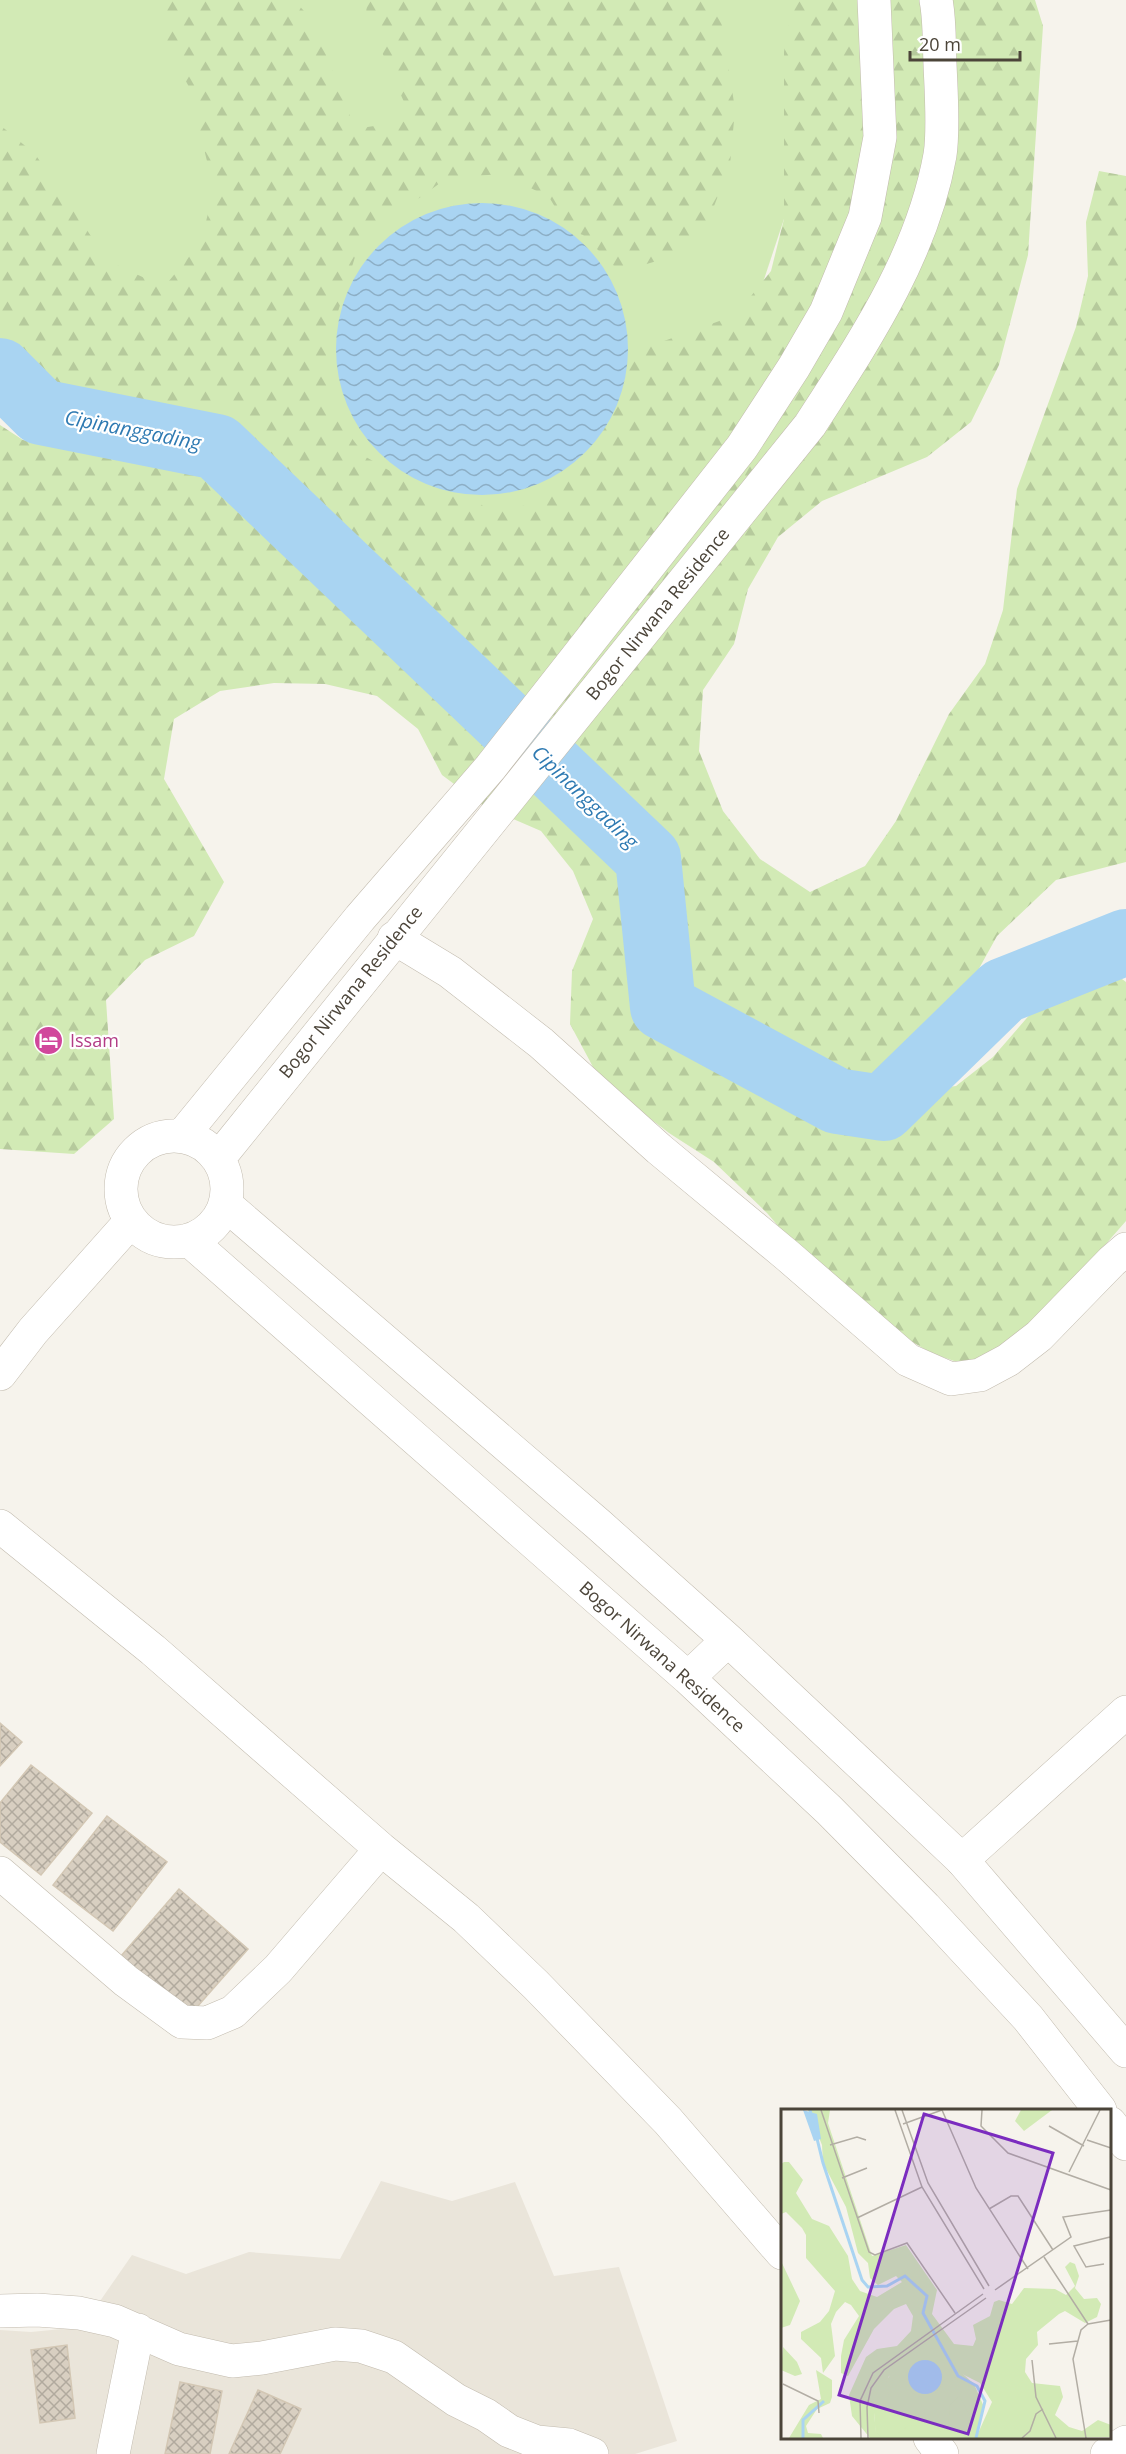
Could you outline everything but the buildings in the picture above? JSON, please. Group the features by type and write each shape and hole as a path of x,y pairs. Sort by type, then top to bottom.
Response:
{"street":[{"name":"Bogor Nirwana Residence","path":"182,1136 360,918 490,768 742,447 795,367 826,312 865,217 880,137 874,0"},
{"name":"Bogor Nirwana Residence","path":"218,1159 810,425 868,335 908,259 926,207 940,153 941,81 936,0"},
{"path":"394,938 450,972 541,1043 659,1149 908,1360 951,1379 980,1375 1008,1360 1039,1336 1126,1249"},
{"path":"164,1136 182,1136 196,1140 218,1159 224,1171 227,1188 225,1204 217,1219 205,1232 189,1240 173,1242 157,1240 143,1232 131,1221 122,1205 120,1187 124,1170 133,1154 147,1143 164,1136"},
{"path":"225,1204 598,1524 728,1640 962,1860 1126,2051"},
{"path":"0,1374 33,1331 131,1221"},
{"name":"Bogor Nirwana Residence","path":"189,1240 688,1678 829,1810 925,1907 1028,2018 1099,2109"},
{"path":"0,1526 153,1650 381,1849 466,1918 536,1985 668,2121 781,2251"},
{"path":"688,1678 728,1640"},
{"path":"962,1860 1126,1712"},
{"path":"0,1873 126,1981 182,2022 207,2024 233,2012 278,1969 381,1849"},
{"path":"1111,2124 1126,2144"},
{"path":"0,2311 37,2310 79,2313 114,2321 179,2349 232,2361 262,2358 335,2344 361,2346 394,2357 456,2400 486,2415 509,2431 537,2442 569,2445 592,2454"},
{"path":"113,2454 138,2330"},
{"path":"931,2439 942,2454"},
{"path":"1107,2454 1126,2442"}],"shaded area":[{"path":"381,2181 452,2201 515,2182 554,2276 619,2267 677,2441 635,2454 0,2454 0,2330 31,2332 82,2327 132,2255 186,2274 249,2252 340,2259"}],"green space":[{"path":"0,0 827,0 842,44 729,385 509,622 69,418 0,338"},
{"path":"167,0 294,0 313,21 355,129 412,120 366,16 367,0 718,0 735,109 730,165 709,219 670,257 620,272 583,235 569,230 549,197 502,174 447,178 360,241 326,350 329,408 366,457 426,492 467,495 489,510 546,503 616,409 628,354 736,315 771,271 784,219 784,52 792,0 1035,0 1043,26 1028,255 999,365 971,422 927,457 822,501 778,537 748,589 734,644 703,690 699,751 723,811 760,859 810,892 865,866 896,821 949,714 985,664 1003,610 1017,489 1076,327 1088,276 1086,222 1099,171 1126,176 1126,862 1056,880 997,936 976,974 927,1037 894,1055 912,1092 956,1086 993,1057 1045,997 1081,976 1122,979 1126,982 1126,1221 1041,1318 985,1359 957,1362 931,1353 911,1341 804,1256 767,1213 714,1162 669,1133 600,1080 570,1024 572,971 593,919 573,871 541,831 485,807 442,775 418,729 377,696 325,684 274,683 220,691 174,719 164,779 224,882 194,936 145,960 106,1000 114,1119 74,1154 0,1149 0,425 23,440 145,465 208,468 258,436 219,403 107,409 61,386 24,349 0,316 0,125 35,154 108,261 164,287 201,242 214,189 188,85 162,38"}],"water":[{"path":"482,203 510,206 538,214 563,228 585,246 603,268 617,293 625,321 628,349 625,377 617,405 603,430 585,452 563,470 538,484 510,492 482,495 454,492 426,484 401,470 379,452 361,430 347,405 339,377 336,349 339,321 347,293 361,268 379,246 401,228 426,214 454,206"}],"waterway":[{"name":"Cipinanggading","path":"0,371 41,412 217,447 648,858 663,1007 837,1101 883,1108 1003,991 1126,942"}],"place":[{"name":"Issam","path":"49,1041"}]}
